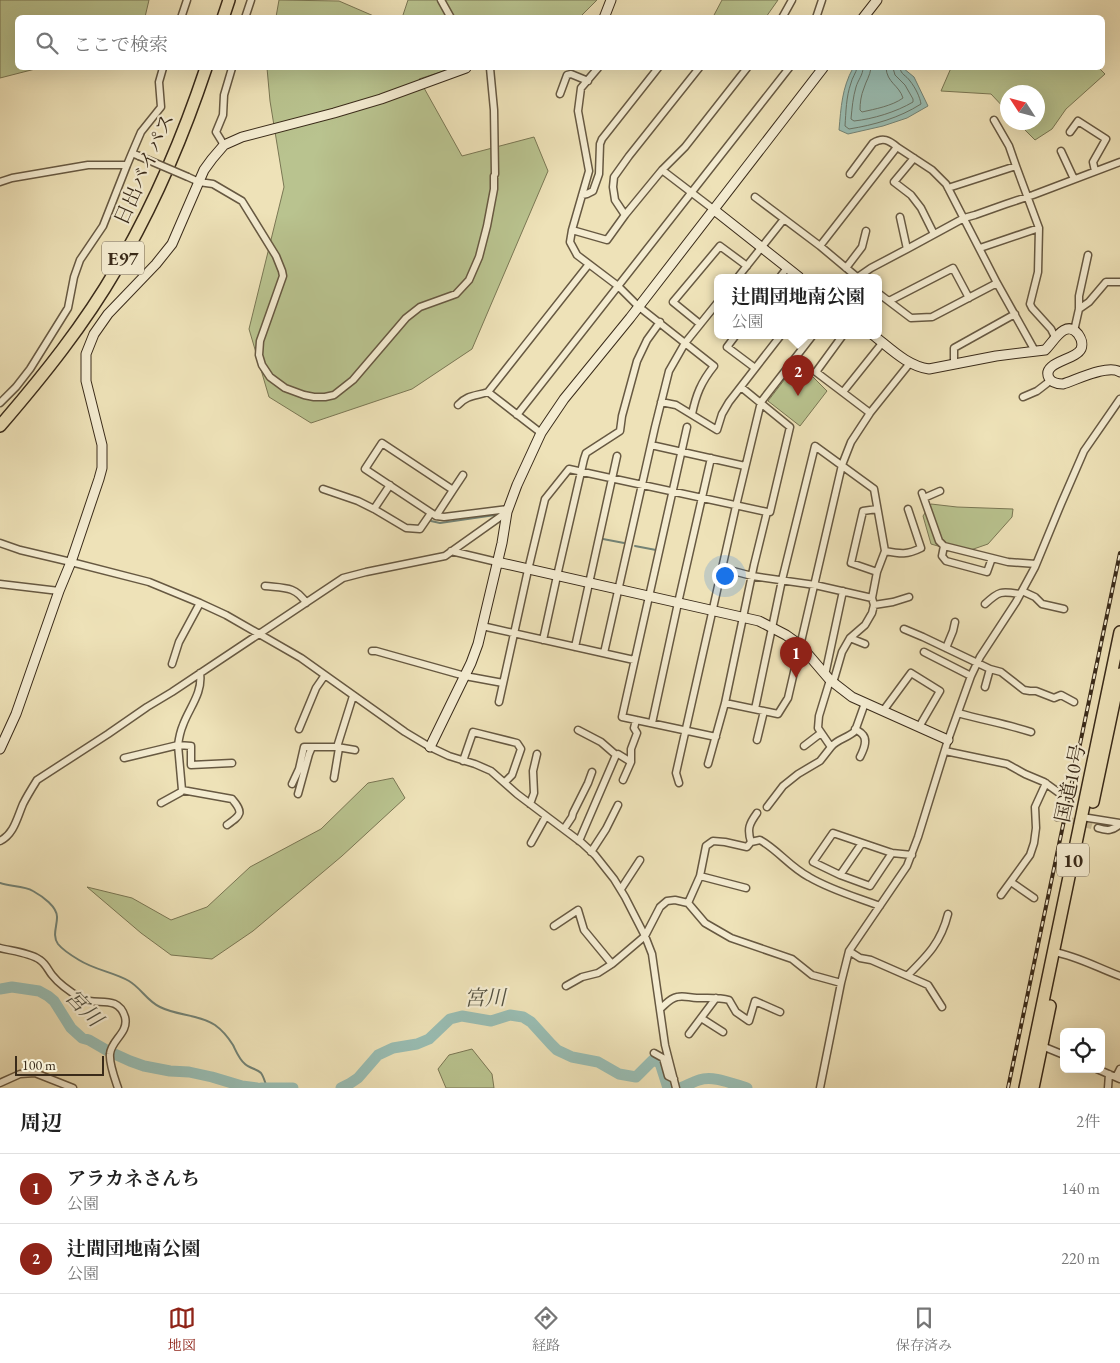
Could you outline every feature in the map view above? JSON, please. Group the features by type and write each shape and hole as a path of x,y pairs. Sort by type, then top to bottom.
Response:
{"highway":[{"path":"224,15 229,0"},
{"name":"日出バイパス","path":"0,426 74,334 117,269 171,162 205,70"},
{"name":"国道10号","path":"1033,1088 1058,953 1118,670 1120,632"},
{"name":"国道10号","path":"1025,1088 1058,953"}],"street":[{"path":"182,15 187,0"},
{"path":"246,15 251,0"},
{"path":"441,0 449,15"},
{"path":"605,15 611,0"},
{"path":"784,15 792,0"},
{"path":"817,15 822,0"},
{"path":"865,15 877,0"},
{"path":"0,403 30,369 68,308 74,277 80,260 104,226 126,165 141,132 161,107 159,82 162,70"},
{"path":"224,145 216,132 223,115 224,95 231,70"},
{"path":"0,749 16,714 100,479 102,445 86,381 86,354 94,334 108,314 156,264 172,244 204,170 224,145 242,138 381,99 461,70"},
{"path":"132,153 199,182 213,184 242,201 276,256 283,276 260,341 259,356 262,366 270,377 284,388 314,397 334,395 353,380 406,318 420,307 456,294 469,280 475,268 487,226 494,188 494,110 490,70"},
{"path":"596,70 581,88 578,111 589,171 570,242 577,255 618,286 638,306 714,366 705,377 697,393 692,414"},
{"path":"582,195 594,191 599,174 600,144 602,139 656,70"},
{"path":"625,215 615,200 614,177 697,70"},
{"path":"572,230 607,240 625,215 662,170 685,146 745,70"},
{"path":"517,415 787,70"},
{"path":"430,747 465,676 478,644 508,510 517,485 541,433 564,399 821,70"},
{"path":"560,94 567,75 572,74 588,81"},
{"path":"994,120 1009,146 1039,228 1038,272 1030,304 1051,329 1055,337"},
{"path":"1070,132 1078,121 1106,139 1093,162 1095,171"},
{"path":"850,174 873,143 884,139 891,141 932,170 946,184 997,283 1036,351"},
{"path":"820,246 897,147"},
{"path":"1061,151 1074,179"},
{"path":"914,158 894,182 911,196 921,208 934,234"},
{"path":"862,274 964,218 1120,162"},
{"path":"0,182 12,178 88,164 126,165"},
{"path":"948,188 1016,166"},
{"path":"662,170 795,274"},
{"path":"755,197 854,274"},
{"path":"900,218 907,250"},
{"path":"740,274 784,219"},
{"path":"980,248 1039,228"},
{"path":"846,268 862,247 866,231"},
{"path":"700,324 673,302 720,246 747,266"},
{"path":"1074,331 1088,255"},
{"path":"458,405 468,396 488,392 589,264"},
{"path":"783,274 788,268"},
{"path":"889,301 953,268 969,298"},
{"path":"1079,308 1089,302 1106,282 1120,282"},
{"path":"882,296 911,318 932,317 997,283"},
{"path":"604,653 660,402 669,371 686,343 714,307"},
{"path":"954,364 954,348 1015,314"},
{"path":"543,640 556,576 586,453 620,431 622,416 637,362 647,340 660,322"},
{"path":"879,339 910,363 919,368 929,369 996,356 1045,350 1055,337 1067,329 1074,331 1079,336 1082,342 1081,350 1075,356 1055,363 1050,368 1048,375 1050,380 1055,384 1063,384 1108,369 1116,369 1120,372"},
{"path":"733,339 727,347 754,368"},
{"path":"660,402 676,405 717,430 722,414 729,402 777,339"},
{"path":"679,783 676,773 761,402 810,339"},
{"path":"840,339 816,372 870,413"},
{"path":"843,392 883,342"},
{"path":"724,703 778,714 788,698 842,465 851,442 870,413 910,363"},
{"path":"1023,397 1037,391 1050,380"},
{"path":"708,764 724,703 759,544 767,512 770,512 790,427 742,387"},
{"path":"488,392 541,433"},
{"path":"820,1088 849,951 907,866 971,676 977,663 1021,593 1036,564 1084,451 1120,399"},
{"path":"687,427 622,717 716,737"},
{"path":"453,490 382,443 365,468 434,515 444,517 508,510"},
{"path":"651,445 745,466"},
{"path":"754,709 782,580 815,446 874,489 885,550 877,572 872,613 865,625 850,638 829,679"},
{"path":"575,647 617,456"},
{"path":"652,723 711,458"},
{"path":"499,702 545,499 569,469 767,512"},
{"path":"323,489 358,501 406,528 420,529 434,515 463,475"},
{"path":"374,509 390,485"},
{"path":"940,491 923,496 939,541 944,546 1008,562 1036,564"},
{"path":"877,509 863,511 852,563 877,572"},
{"path":"885,550 902,554 912,553 922,548 908,509"},
{"path":"0,841 6,838 13,829 30,789 37,780 343,578 445,556 508,510"},
{"path":"0,543 20,550 149,582 200,602 294,653 405,732 430,747 491,771 517,794 579,841 609,871 621,889 645,936 652,954 665,1045 675,1084"},
{"path":"944,546 942,556 946,561 987,572 992,558"},
{"path":"451,551 759,621 786,635 800,645 829,679 852,697 948,740"},
{"path":"722,568 752,576 843,591 873,601 893,602 909,597"},
{"path":"0,584 60,591"},
{"path":"265,586 290,588 301,595 306,603"},
{"path":"831,747 818,728 819,716 829,679 843,591"},
{"path":"985,604 996,594 1008,592 1021,593 1035,598 1042,604 1064,608"},
{"path":"172,664 179,642 200,602"},
{"path":"946,648 955,622"},
{"path":"482,626 634,660"},
{"path":"904,629 990,670 1001,672 1024,690 1036,691 1054,698 1061,695 1074,702"},
{"path":"850,638 865,644"},
{"path":"372,651 465,676 503,683"},
{"path":"924,652 971,676"},
{"path":"985,687 990,670"},
{"path":"182,790 178,745 182,726 194,702 201,682 200,673"},
{"path":"883,711 911,673 940,691 919,727"},
{"path":"300,729 316,688 325,675"},
{"path":"334,778 338,747 353,696"},
{"path":"767,807 783,786 798,774 820,761 834,743 852,734 865,703"},
{"path":"757,740 764,711"},
{"path":"958,713 1007,724 1031,732"},
{"path":"623,780 631,762 636,733 634,728 636,720"},
{"path":"855,729 863,735 865,740 864,749 860,757"},
{"path":"578,730 601,742 616,755 618,754 631,762"},
{"path":"463,761 473,732 517,743 521,749 512,775 505,782"},
{"path":"804,746 821,733"},
{"path":"124,758 178,745 191,746 191,765 232,764"},
{"path":"292,784 299,769 304,747 338,747 355,750"},
{"path":"298,794 312,747"},
{"path":"945,751 1007,764 1046,783 1062,795 1057,817 1060,817"},
{"path":"530,804 534,794 533,771 537,754"},
{"path":"579,841 616,755"},
{"path":"564,829 572,817 592,772"},
{"path":"1001,895 1027,860 1032,849 1036,828 1036,806 1046,783"},
{"path":"161,803 182,790"},
{"path":"182,790 232,799 240,808 240,814 228,825"},
{"path":"592,852 618,805"},
{"path":"751,842 748,834 751,821 757,813"},
{"path":"531,843 546,816"},
{"path":"1086,818 1120,824 1116,829 1098,828"},
{"path":"892,853 870,886 840,875 813,862 833,833 892,853 912,855"},
{"path":"688,903 700,876 706,846 713,841 747,847 751,842 760,840 808,877 834,890 880,906"},
{"path":"840,875 862,844"},
{"path":"621,889 640,860"},
{"path":"700,876 746,888"},
{"path":"1011,882 1034,898"},
{"path":"566,986 582,977 598,973 612,964 645,936 660,907 667,901 675,900 688,903 706,923 731,938 792,959 812,975 841,983"},
{"path":"554,926 578,910 584,930 612,964"},
{"path":"908,975 933,950 944,928 948,914"},
{"path":"0,948 39,959 61,984 83,999 112,1002 120,1008 125,1016 125,1029 112,1047 110,1055 118,1088"},
{"path":"849,951 860,958 871,960 928,985 942,1007"},
{"path":"1058,953 1080,959 1120,976"},
{"path":"660,1009 672,998 688,996 730,1000 736,1012 750,1021 755,1001 780,1012"},
{"path":"689,1034 716,998"},
{"path":"701,1018 723,1032"},
{"path":"1042,1046 1060,1053"},
{"path":"654,1054 663,1058 668,1076 675,1084"},
{"path":"1105,1072 1118,1078 1120,1069"},
{"path":"0,1082 20,1074 35,1073 73,1088"},
{"path":"1108,1088 1109,1074"}],"green space":[{"path":"0,0 149,0 145,15 15,15 15,70 31,70 0,78"},
{"path":"279,0 339,1 371,15 276,15"},
{"path":"408,0 597,0 582,15 403,15"},
{"path":"722,0 778,0 767,15 714,15"},
{"path":"267,70 447,70 419,79 462,156 534,137 548,171 472,349 412,389 311,423 269,397 249,329 284,187 270,101"},
{"path":"950,70 1101,70 1105,74 1066,109 1052,129 1035,140 1025,130 1045,130 1045,85 1000,85 1000,104 991,94 941,91"},
{"path":"798,362 827,391 800,426 768,401"},
{"path":"931,504 1013,509 1012,517 988,544 962,553 931,544 923,516"},
{"path":"393,778 405,798 342,856 253,931 212,959 171,955 141,933 87,887 132,898 171,920 207,907 250,867 321,829 368,783"},
{"path":"472,1049 492,1074 494,1088 446,1088 438,1069 449,1055"}],"water":[{"path":"852,70 905,70 914,77 928,106 907,118 848,134 839,130 841,106"}],"waterway":[{"path":"431,521 440,523 495,515"},
{"path":"603,539 624,543"},
{"path":"635,546 656,550"},
{"path":"0,883 29,889 49,902 57,914 56,941 74,957 129,981 160,1007 208,1021 218,1027 229,1039 243,1062 261,1073 267,1087"},
{"name":"宮川","path":"0,989 12,987 39,991 54,1001 71,1028 82,1038 130,1061 144,1066 170,1071 189,1072 257,1088"},
{"name":"宮川","path":"341,1088 358,1078 378,1055 393,1048 417,1044 429,1039 450,1019 462,1016 491,1021 510,1015 523,1017 531,1022 557,1050 572,1057 598,1062 619,1074 636,1077 653,1060 660,1063 668,1088"},
{"name":"宮川","path":"680,1088 705,1079 723,1081 747,1088"},
{"name":"宮川","path":"261,1088 293,1088"}],"tunnel":[{"path":"1060,817 1098,828"}],"railway":[{"path":"1008,1088 1120,553"}],"place":[{"name":"辻間団地南公園","path":"798,396"},
{"name":"アラカネさんち","path":"796,678"}]}
